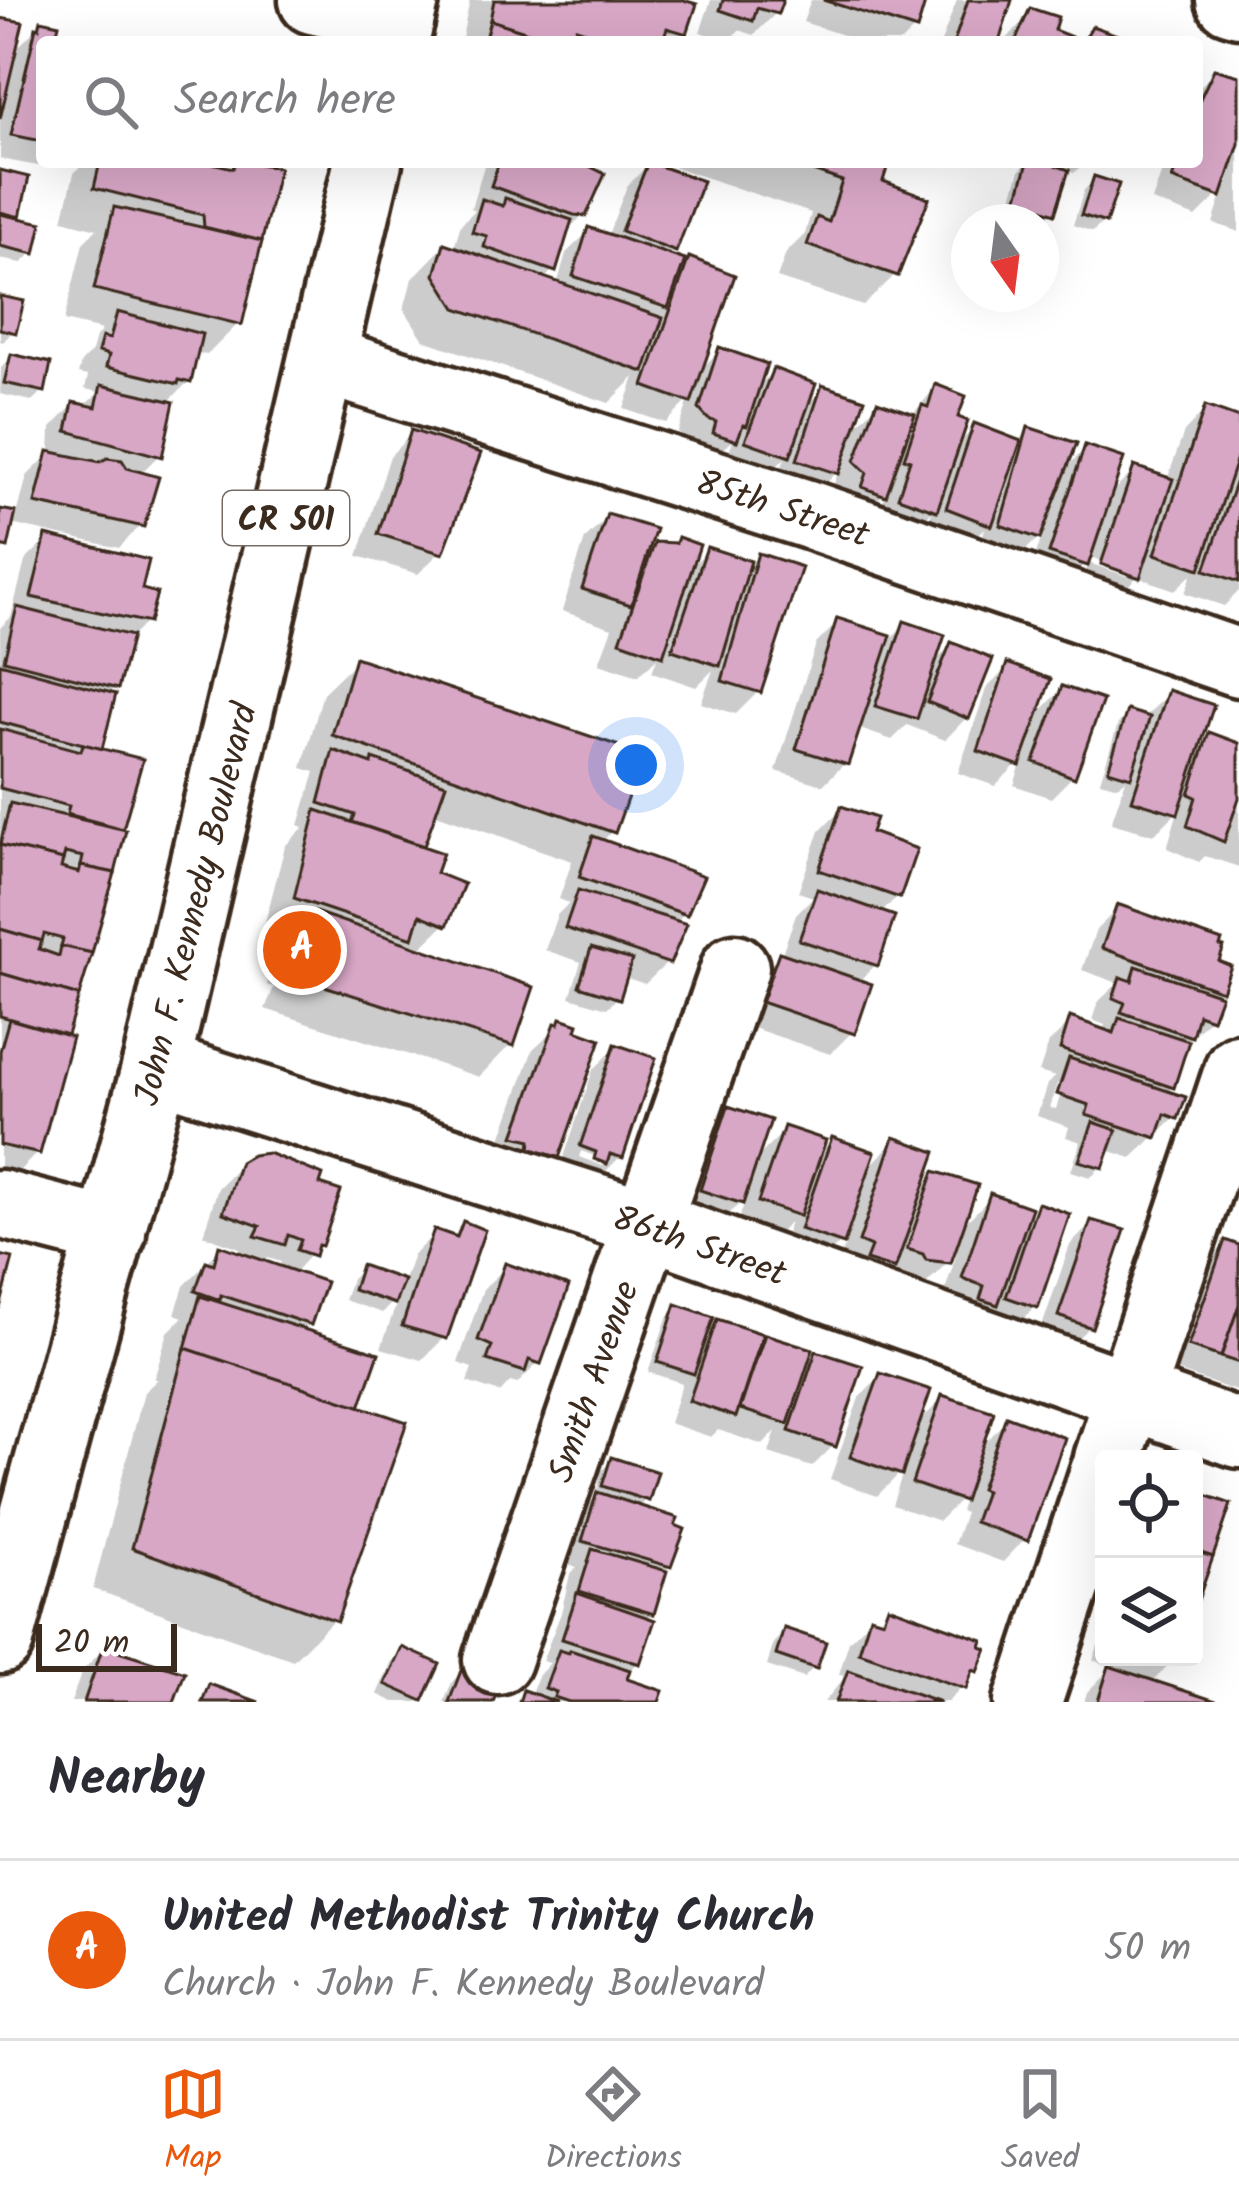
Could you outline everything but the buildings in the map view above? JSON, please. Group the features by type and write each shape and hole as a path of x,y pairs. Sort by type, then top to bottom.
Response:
{"street":[{"path":"314,0 400,20"},
{"path":"1230,0 1239,3"},
{"name":"John F. Kennedy Boulevard","path":"0,1640 156,1066 367,168"},
{"name":"85th Street","path":"323,360 810,515 1239,663"},
{"name":"Smith Avenue","path":"497,1660 735,968"},
{"name":"86th Street","path":"156,1066 645,1223 1239,1434"},
{"path":"1111,1450 1239,1068"},
{"path":"0,1204 112,1233"},
{"path":"1028,1702 1095,1499"}],"place":[{"name":"United Methodist Trinity Church","path":"302,950"}]}
